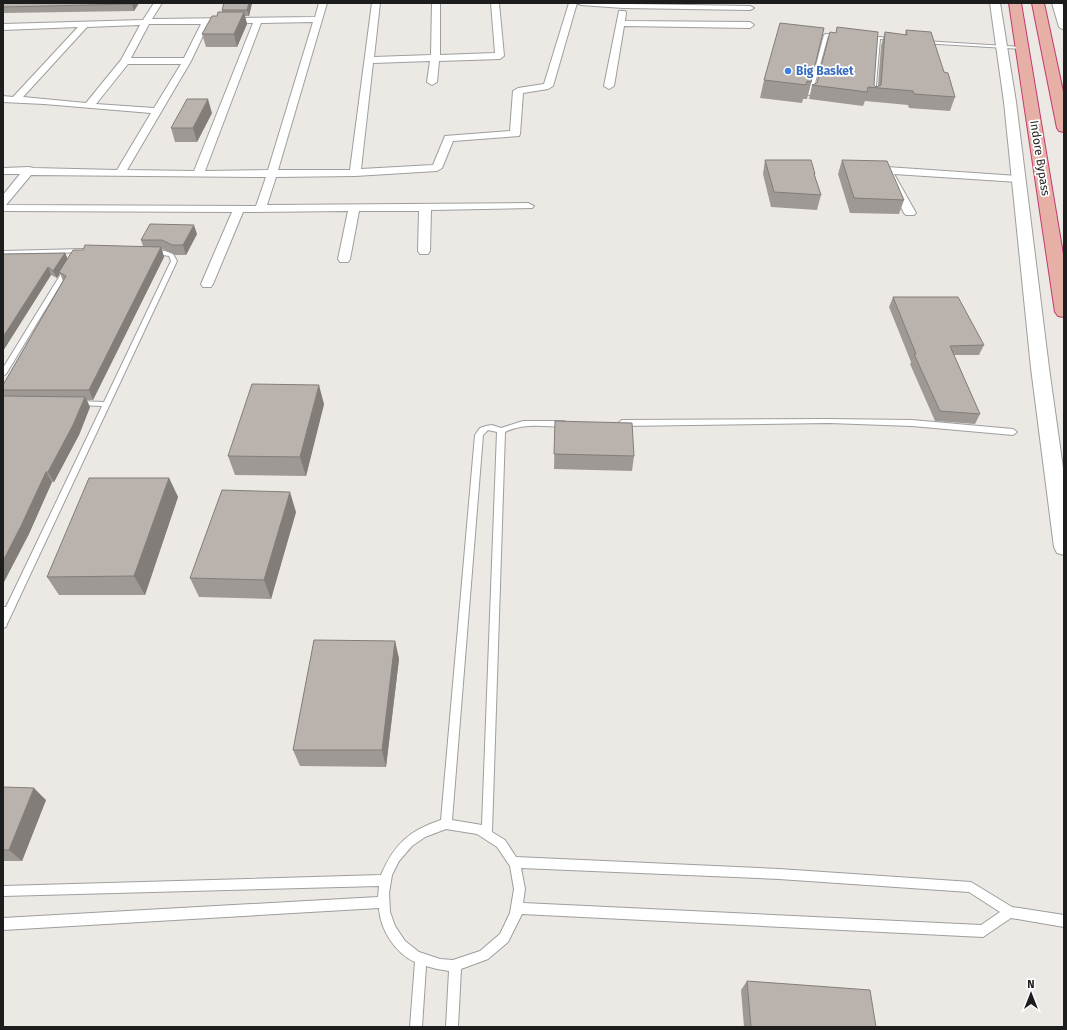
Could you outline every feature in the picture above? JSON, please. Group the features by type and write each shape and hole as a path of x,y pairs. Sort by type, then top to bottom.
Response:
{"highway":[{"name":"Indore Bypass","path":"1015,3 1064,312"},
{"name":"Indore Bypass","path":"1038,3 1064,128"}],"street":[{"path":"89,106 125,61 158,3"},
{"path":"260,209 272,174 323,3"},
{"path":"355,173 376,3"},
{"path":"432,82 435,58 436,3"},
{"path":"369,60 500,56 495,3"},
{"path":"3,171 29,170 120,173 272,174 355,173 437,168 449,138 515,134 518,91 548,86 573,3"},
{"path":"581,3 623,6 750,8"},
{"path":"995,3 1002,47 1040,368 1064,547"},
{"path":"1057,3 1064,27"},
{"path":"609,86 623,6"},
{"path":"5,28 146,22 319,19"},
{"path":"198,174 258,20"},
{"path":"120,173 187,61 206,21"},
{"path":"620,23 750,25"},
{"path":"15,100 85,24"},
{"path":"125,61 187,61"},
{"path":"3,99 158,111"},
{"path":"3,202 29,170"},
{"path":"910,213 888,170 1018,179"},
{"path":"3,208 260,209 528,206"},
{"path":"424,251 425,207"},
{"path":"344,259 354,208"},
{"path":"207,284 239,209"}],"lane":[{"path":"810,97 826,35 848,36"},
{"path":"863,37 901,40"},
{"path":"873,99 878,38"},
{"path":"917,41 1023,48"},
{"path":"74,257 78,251"},
{"path":"3,253 92,251"},
{"path":"3,624 6,610 174,261 172,255 150,252"},
{"path":"3,374 70,264"},
{"path":"74,403 106,404"},
{"path":"614,423 829,421 912,423 1013,432"},
{"path":"501,431 508,426 518,424 574,424"},
{"path":"446,824 479,435 481,431 487,428 494,427 501,431"},
{"path":"487,832 501,431"},
{"path":"446,824 461,824 487,832 498,840 507,850 514,862 519,883 518,908 512,923 502,938 490,950 475,959 456,965 421,961 409,953 397,941 388,927 382,902 385,880 390,866 408,842 433,828 446,824"},
{"path":"514,862 779,874 971,887 1010,912 1064,921"},
{"path":"3,891 385,880"},
{"path":"3,924 382,902"},
{"path":"518,908 983,931 1010,912"},
{"path":"416,1027 421,961"},
{"path":"452,1027 456,965"}],"building":[{"path":"3,3 132,3 132,4 3,7"},
{"path":"224,3 249,3 247,10 222,10"},
{"path":"218,12 244,12 234,34 202,34 212,16 217,16"},
{"name":"Big Basket","path":"780,23 824,28 811,82 807,81 806,85 764,80"},
{"path":"837,27 878,32 874,85 876,87 881,85 885,32 907,35 906,30 931,32 944,72 948,73 955,97 914,94 913,91 868,87 867,92 812,85 817,83 830,32 836,33"},
{"path":"187,99 208,99 193,128 171,128"},
{"path":"765,160 811,160 821,195 774,192"},
{"path":"842,160 887,161 904,200 854,198"},
{"path":"150,224 194,225 183,245 172,245 162,240 141,240"},
{"path":"85,245 161,247 89,390 3,390 3,385 66,276 59,272 73,250 83,250"},
{"path":"65,253 53,271 48,267 3,337 3,254"},
{"path":"893,297 958,297 984,345 950,346 980,414 940,411 914,354 916,354"},
{"path":"252,384 319,385 300,457 228,456"},
{"path":"3,396 85,397 73,425 48,472 46,472 3,561"},
{"path":"555,421 632,423 634,456 554,454"},
{"path":"89,478 169,478 134,576 47,577"},
{"path":"222,490 290,492 264,580 190,578"},
{"path":"314,640 395,641 382,750 293,750"},
{"path":"3,787 34,788 9,850 3,850"},
{"path":"747,981 870,990 876,1027 751,1027"}],"place":[{"name":"Big Basket","path":"788,71"}]}
